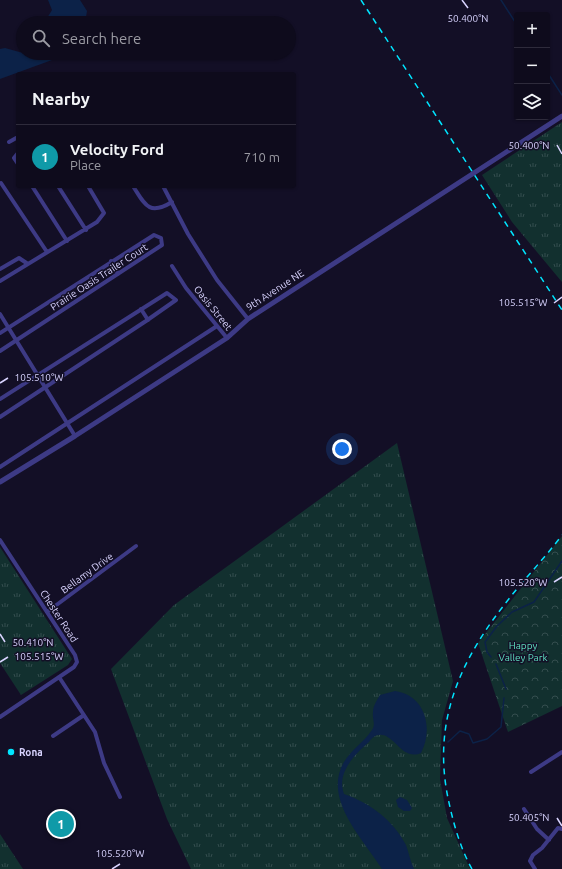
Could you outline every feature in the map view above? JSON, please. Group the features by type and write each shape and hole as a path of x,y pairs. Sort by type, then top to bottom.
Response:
{"street":[{"name":"9th Avenue NE","path":"0,482 75,436 227,338 248,319 562,116"},
{"path":"10,142 16,138"},
{"path":"1,183 47,252"},
{"path":"33,188 67,241"},
{"path":"59,188 86,230"},
{"path":"0,281 97,222 104,213 89,188"},
{"path":"134,188 145,205 154,209 161,209 172,202"},
{"path":"165,188 188,234 217,280 248,319"},
{"name":"Prairie Oasis Trailer Court","path":"0,332 154,235 161,238 162,245 0,351"},
{"path":"0,269 19,258 28,264"},
{"path":"111,261 118,274"},
{"name":"Oasis Street","path":"172,266 186,288 227,338"},
{"path":"0,399 37,374 167,293 176,300 0,418"},
{"path":"141,309 148,320"},
{"path":"0,314 66,424 75,436"},
{"path":"0,467 217,326"},
{"name":"Chester Road","path":"0,540 75,655 76,662 74,667 0,716"},
{"name":"Bellamy Drive","path":"47,612 136,546"},
{"path":"59,677 95,732 104,763 120,797"},
{"path":"53,736 84,715"},
{"path":"531,772 562,752"},
{"path":"524,809 537,829 549,840"},
{"path":"535,869 530,861 533,855 549,840 558,828 562,829"}],"green space":[{"path":"562,122 562,282 512,222 482,175"},
{"path":"397,443 453,681 442,720 440,779 447,818 470,869 191,869 167,819 111,669 174,605"},
{"name":"Happy Valley Park","path":"562,536 562,706 508,732 478,643"},
{"path":"0,547 72,659 68,665 21,695 0,663"},
{"path":"0,834 23,869 0,869"}],"water":[{"path":"48,0 80,0 87,11 86,16 48,16 52,10"},
{"path":"5,48 16,51 16,60 52,60 0,79 0,49"},
{"path":"395,691 414,699 424,714 427,733 421,753 415,755 409,754 387,736 376,736 358,752 348,765 345,771 342,786 344,794 363,802 388,820 401,836 406,845 414,869 382,869 348,818 338,790 339,776 344,762 373,728 374,705 380,695"},
{"path":"400,797 407,800 412,808 410,811 404,811 398,807 396,800"}],"waterway":[{"path":"501,0 514,20"},
{"path":"550,77 562,95"},
{"path":"491,657 487,652 485,642 497,626 512,612 534,602 562,561"},
{"path":"496,664 506,689"},
{"path":"448,742 460,731 469,734 473,743 487,739 501,727 504,698"}],"railway":[{"path":"361,0 562,310"},
{"path":"472,869 457,835 448,798 444,770 444,742 454,692 464,668 491,622 562,535"}],"place":[{"name":"Rona","path":"11,752"},
{"name":"Velocity Ford","path":"61,824"}]}
